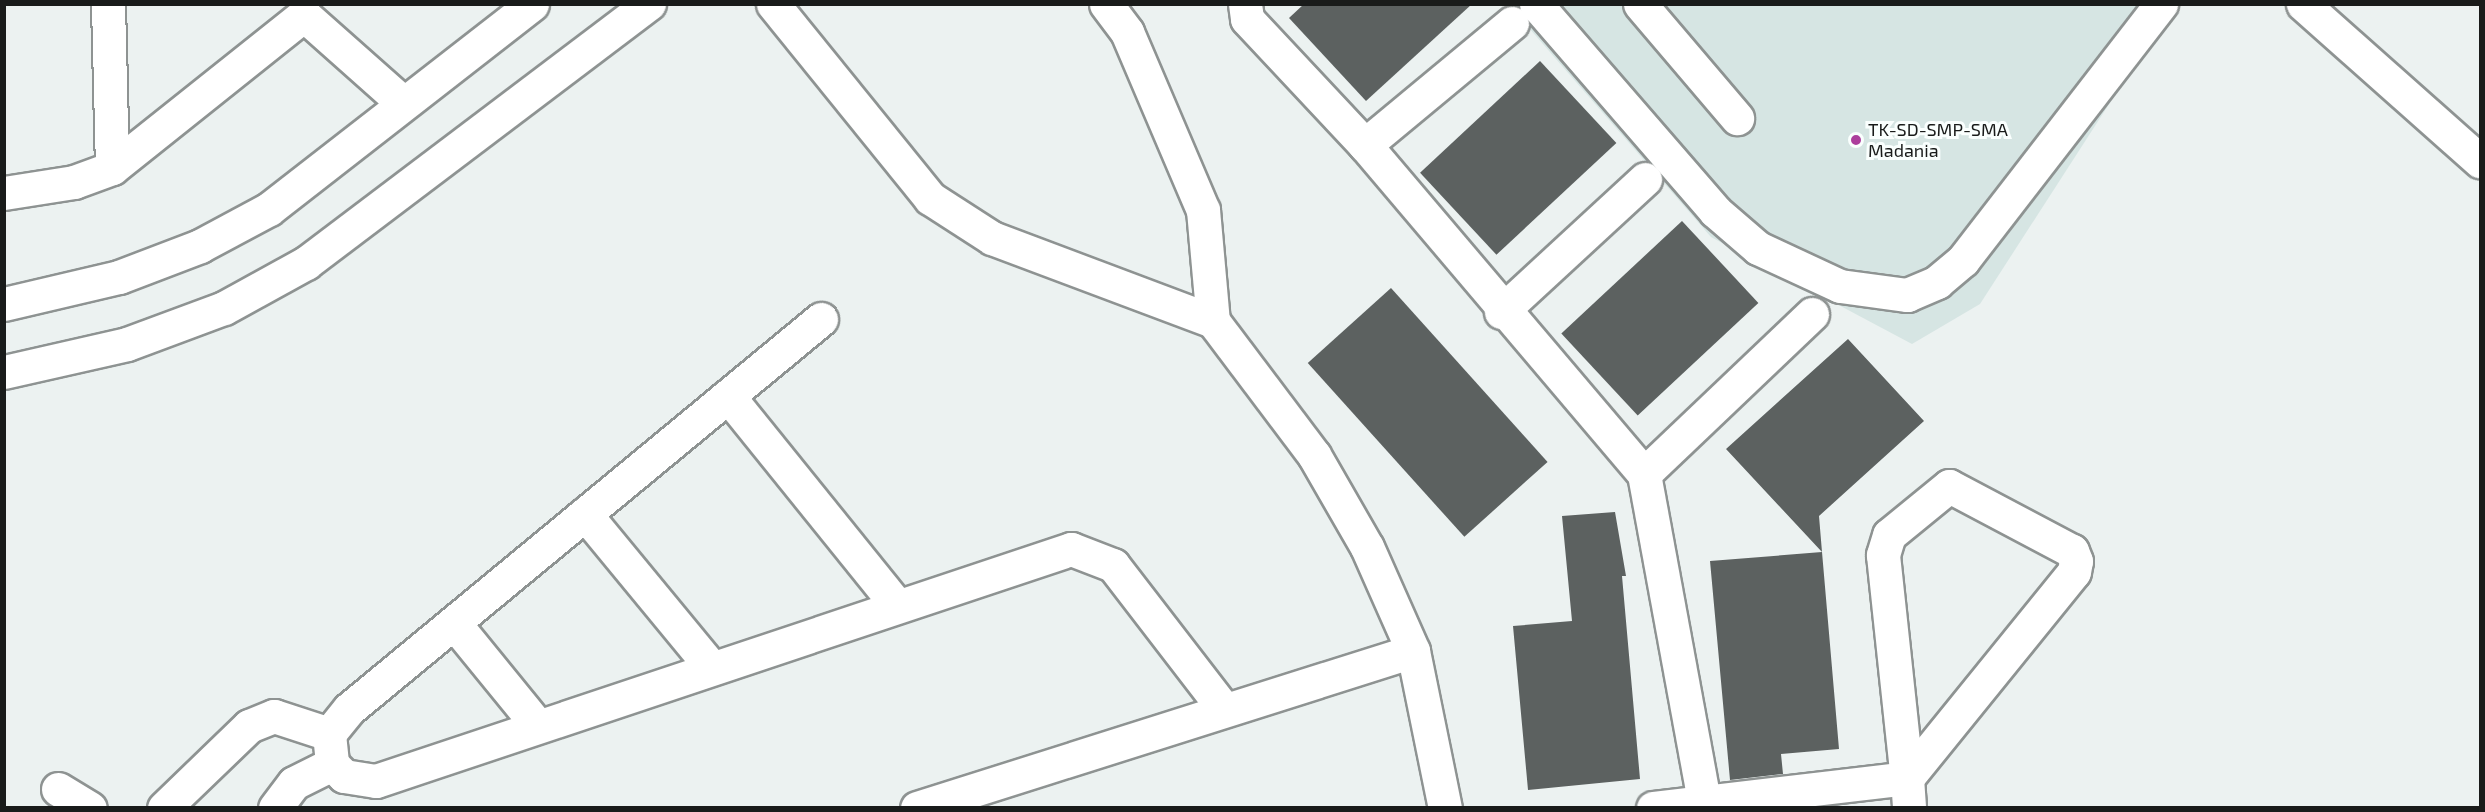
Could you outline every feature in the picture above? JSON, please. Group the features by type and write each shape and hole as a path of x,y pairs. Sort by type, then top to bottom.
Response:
{"street":[{"path":"108,4 112,168"},
{"path":"4,304 119,277 200,246 269,209 532,4"},
{"path":"4,372 128,344 224,308 306,263 648,4"},
{"path":"773,4 930,198 992,238 1213,321"},
{"path":"1106,4 1127,32 1203,210 1213,321 1314,455 1367,546 1413,651 1445,807"},
{"path":"1245,4 1247,19 1365,146 1501,312 1644,474 1705,804"},
{"path":"1640,4 1737,118"},
{"path":"1365,146 1524,14 1715,212 1758,248 1840,286 1907,295 1937,282 1963,260 2161,4"},
{"path":"2303,4 2481,160"},
{"path":"4,194 74,182 112,168 304,10 403,103"},
{"path":"1501,312 1645,179"},
{"path":"1644,474 1812,314"},
{"path":"275,807 294,783 331,749 350,709 821,319"},
{"path":"728,396 896,604"},
{"path":"1653,807 1908,793 2074,572 2076,561 2072,550 1949,486 1889,535 1883,555 1908,793"},
{"path":"585,514 711,667"},
{"path":"164,807 249,726 274,717 331,749 344,776 376,781 1052,551 1086,550 1113,565 1223,708"},
{"path":"454,623 538,726"},
{"path":"917,807 1223,708 1413,651"},
{"path":"58,789 90,807"}],"shaded area":[{"name":"TK-SD-SMP-SMA Madania","path":"1509,5 2173,5 1980,304 1912,344 1711,237"}],"building":[{"path":"1304,4 1472,4 1366,101 1289,18"},
{"path":"1540,61 1616,143 1496,255 1420,173"},
{"path":"1682,221 1758,303 1638,415 1561,334"},
{"path":"1391,288 1548,462 1464,537 1308,363"},
{"path":"1848,339 1924,421 1819,516 1822,552 1726,449"},
{"path":"1615,512 1626,576 1622,576 1640,779 1528,790 1513,626 1572,621 1562,516"},
{"path":"1822,552 1839,749 1781,754 1783,774 1730,780 1710,561"}],"place":[{"name":"TK-SD-SMP-SMA Madania","path":"1856,140"}]}
